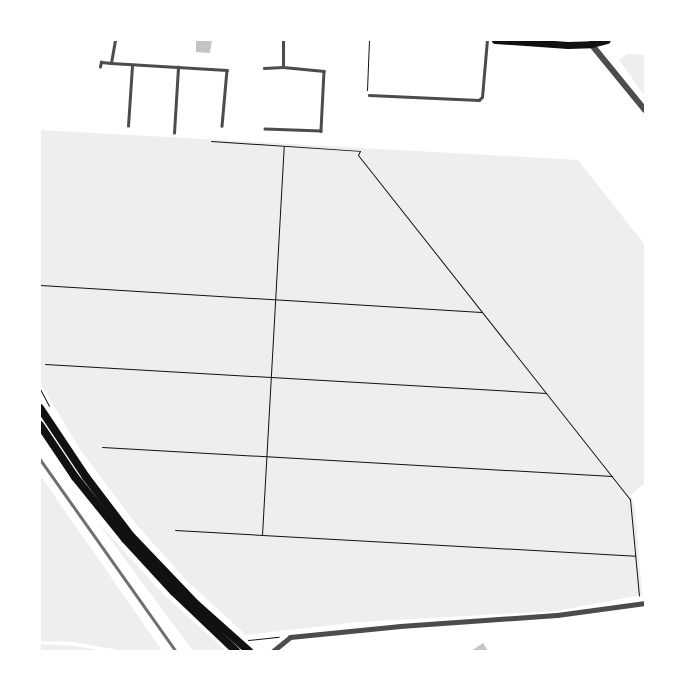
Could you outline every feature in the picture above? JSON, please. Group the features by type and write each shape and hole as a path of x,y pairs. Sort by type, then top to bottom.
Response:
{"main road":[{"path":"495,40 561,42 607,40"},
{"path":"40,408 86,477 131,536 196,604 249,651"},
{"path":"40,425 75,477 124,539 173,591 236,651"}],"street":[{"path":"589,42 645,110"},
{"path":"273,651 290,638 400,626 557,615 642,604"}],"lane":[{"path":"111,63 115,40"},
{"path":"283,67 284,40"},
{"path":"369,94 478,100 482,97 487,40"},
{"path":"100,67 101,62 227,70 222,126"},
{"path":"128,126 132,65"},
{"path":"174,133 178,67"},
{"path":"264,68 283,67 324,71 321,130 265,129"}],"path":[{"path":"369,40 367,93 369,94"},
{"path":"211,141 360,151 358,155 630,499 642,604"},
{"path":"262,535 284,146"},
{"path":"40,285 482,312"},
{"path":"45,364 547,393"},
{"path":"40,389 49,406"},
{"path":"102,447 613,476"},
{"path":"175,530 636,556"},
{"path":"246,640 290,638"}],"shaded area":[{"path":"627,54 645,55 645,96 619,60"},
{"path":"40,130 578,160 645,245 645,483 631,495 635,509 642,595 556,611 359,622 246,635 186,580 134,522 80,449 40,383"},
{"path":"40,475 161,651 124,651 73,642 40,641"},
{"path":"96,520 162,593 226,651 193,651"},
{"path":"40,644 75,646 105,651 40,651"}],"building":[{"path":"196,40 212,40 210,53 196,52"},
{"path":"483,643 488,651 471,651"}],"railway":[{"path":"40,459 176,651"}]}
